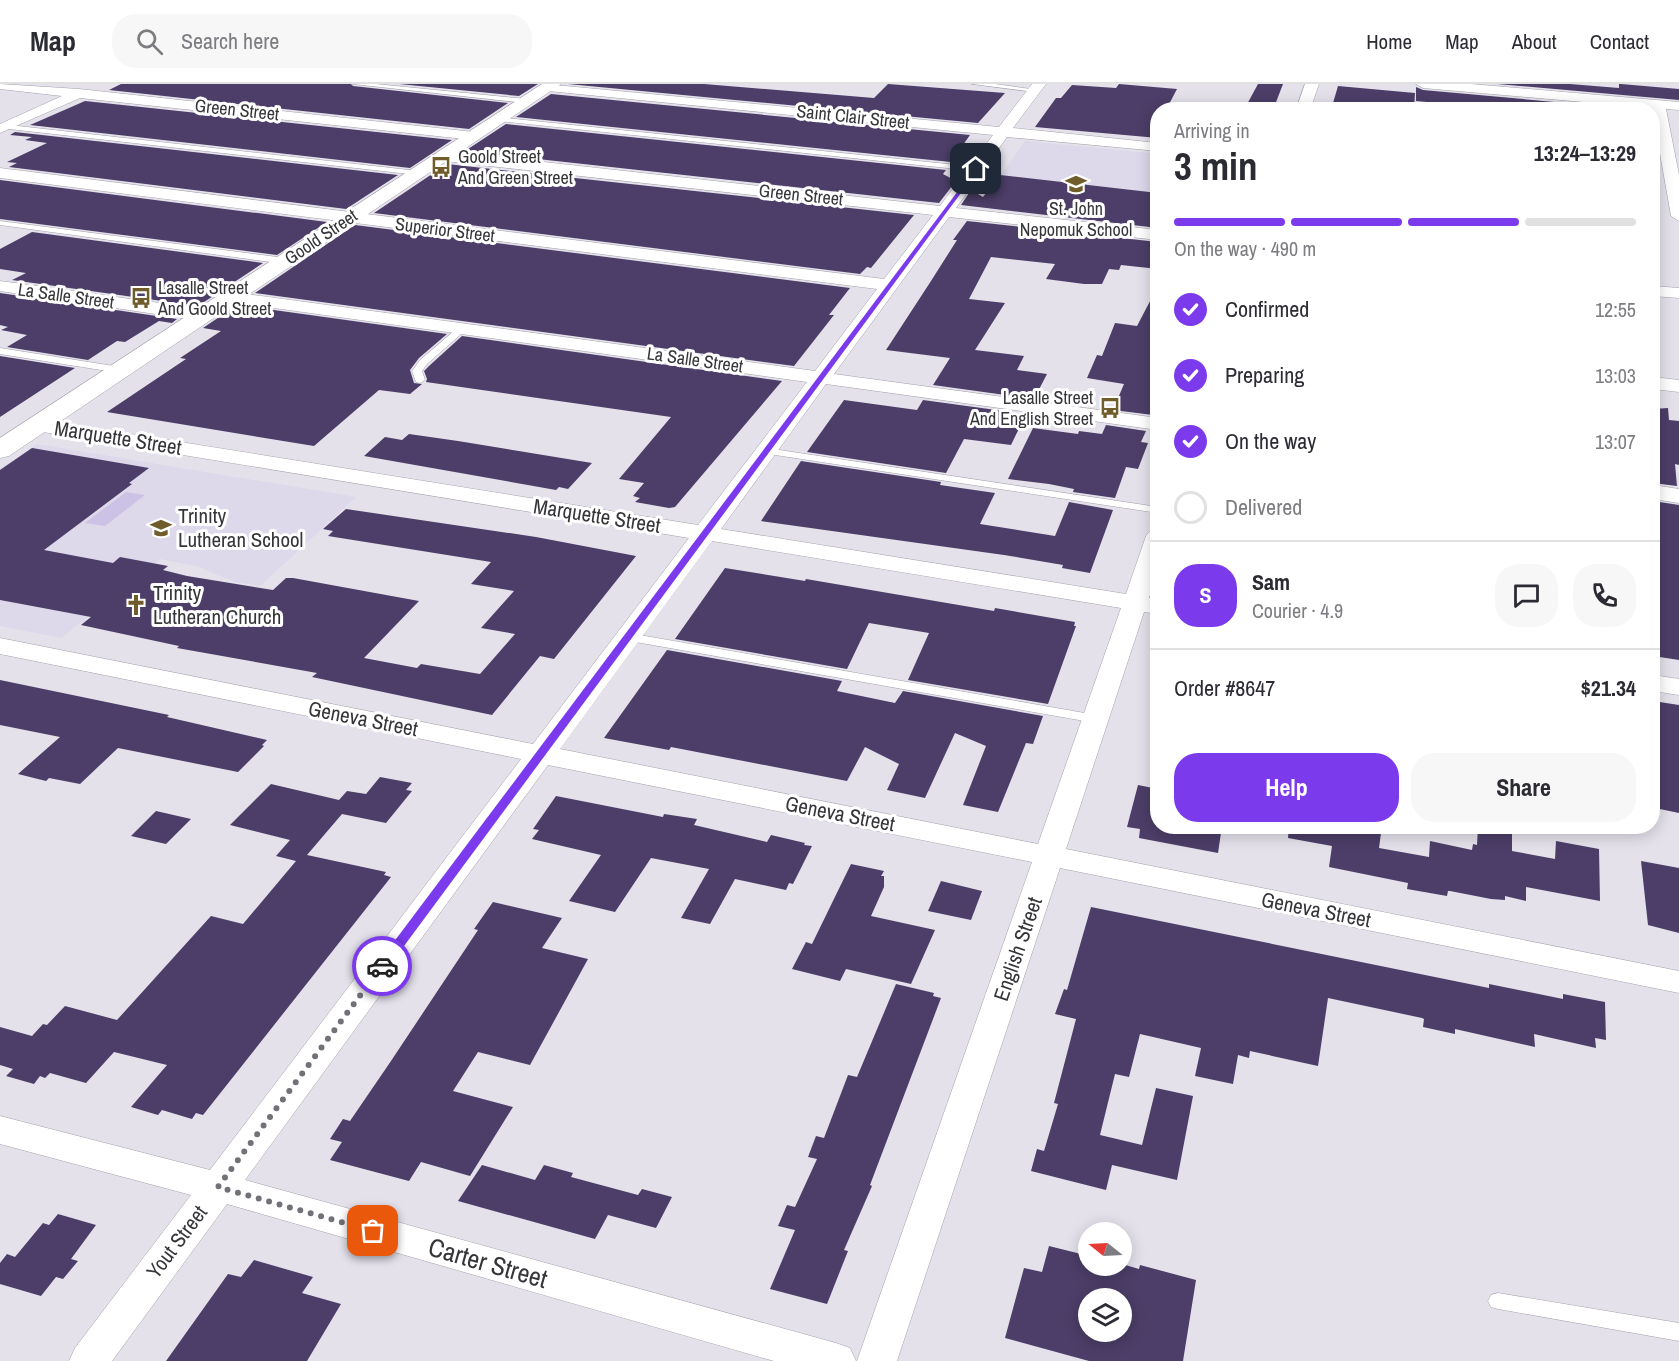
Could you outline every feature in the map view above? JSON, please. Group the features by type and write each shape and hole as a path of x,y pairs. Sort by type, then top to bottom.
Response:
{"street":[{"path":"1,127 99,84"},
{"path":"1306,102 1312,84"},
{"path":"1423,84 1624,102"},
{"name":"Green Street","path":"0,85 474,136"},
{"name":"Goold Street","path":"0,450 550,85"},
{"name":"Saint Clair Street","path":"550,85 1150,146"},
{"name":"Yout Street","path":"89,1361 1037,87"},
{"path":"1660,105 1679,106"},
{"path":"1660,117 1673,197 1679,216"},
{"name":"Green Street","path":"444,156 1150,234"},
{"name":"Superior Street","path":"0,172 890,285"},
{"name":"La Salle Street","path":"0,286 203,315"},
{"path":"1660,292 1679,293"},
{"name":"La Salle Street","path":"231,297 1150,423"},
{"path":"1660,384 1679,386"},
{"name":"Marquette Street","path":"37,425 1147,605"},
{"path":"1660,493 1679,496"},
{"name":"English Street","path":"876,1361 1096,718 1147,605 1150,586"},
{"name":"Geneva Street","path":"0,646 1679,982"},
{"path":"1660,684 1679,687"},
{"name":"Carter Street","path":"0,1130 218,1187 836,1361"}],"lane":[{"path":"356,84 526,101"},
{"path":"975,84 1037,87"},
{"path":"499,119 976,169"},
{"path":"1,127 418,173"},
{"path":"0,223 285,261"},
{"path":"420,380 417,371 423,362 463,328"},
{"path":"0,351 120,370"},
{"path":"766,452 1150,509"},
{"path":"628,637 1096,718"},
{"path":"1498,1301 1679,1332"}],"shaded area":[{"name":"St. John Nepomuk School","path":"1025,141 1150,153 1150,224 987,195"},
{"name":"Trinity Lutheran School","path":"37,444 356,497 260,586 235,582 196,566 160,559 61,638 0,626 0,469"},
{"path":"126,492 145,495 105,526 85,523"}],"building":[{"path":"121,84 351,84 508,103 469,129 109,90"},
{"path":"399,84 538,84 519,96"},
{"path":"568,84 704,84 874,98 888,84 1005,93 978,123"},
{"path":"1119,84 1177,89 1170,102 1150,102 1150,137 1035,127 1056,98 1061,98 1072,85 1116,88"},
{"path":"1258,84 1283,84 1276,102 1248,102"},
{"path":"1497,84 1570,84 1619,88 1621,84 1679,89 1679,100"},
{"path":"1338,86 1415,93 1414,102 1333,102"},
{"path":"1416,87 1423,90 1555,102 1427,102 1416,101"},
{"path":"551,94 970,135 951,162 516,117"},
{"path":"85,101 452,140 410,168 30,125"},
{"path":"506,124 946,170 943,174 956,181 939,203 465,151"},
{"path":"15,132 398,175 346,209 9,167 17,163 7,162 47,143 25,140 32,137 10,135"},
{"path":"447,164 914,215 871,268 867,267 860,274 374,213"},
{"path":"1000,175 1150,192 1150,227 961,205 971,190 983,197"},
{"path":"0,180 327,222 277,255 0,219"},
{"path":"967,221 1150,241 1150,268 1121,265 1119,270 1109,269 1102,284 1084,284 1046,279 1055,264 991,257 969,299 1005,303 975,350 1024,356 1017,370 1047,374 1034,399 933,385 950,358 886,350 957,240 953,240"},
{"path":"355,225 850,288 829,315 834,315 794,366 255,293"},
{"path":"32,232 263,263 198,306 12,280 26,273 0,269 0,249"},
{"path":"0,293 177,319 172,323 159,321 125,342 117,341 88,360 7,347 27,335 1,330 8,327 0,325"},
{"path":"1150,301 1150,415 1113,410 1124,384 1087,378 1097,355 1102,356 1115,323 1137,326"},
{"path":"237,305 447,334 419,358 410,370 414,383 422,384 410,394 379,390 314,446 107,412 186,359 180,358 221,331 203,328"},
{"path":"462,336 782,381 675,507 669,508 635,502 640,498 633,496 644,483 619,479 671,417 426,382 424,371"},
{"path":"0,356 75,368 0,417"},
{"path":"844,400 917,410 923,400 1026,414 1011,445 964,439 946,473 807,452"},
{"path":"1668,408 1669,420 1679,421 1679,465 1675,464 1677,486 1660,484 1660,409"},
{"path":"1106,425 1146,431 1141,442 1148,443 1138,469 1126,467 1115,498 1073,492 1074,489 1049,484 1008,479 1033,428 1078,434 1079,431 1102,434"},
{"path":"409,434 592,463 568,489 559,487 556,490 364,456 385,437 402,440"},
{"path":"32,448 149,468 129,483 132,484 44,550 113,563 120,557 168,566 163,570 187,576 273,590 286,578 293,578 419,601 364,658 417,668 421,664 480,674 515,634 481,628 514,591 471,584 491,562 328,536 333,531 323,529 346,509 536,537 636,556 554,659 540,656 492,715 312,677 317,673 177,648 179,646 81,625 91,617 0,600 0,470"},
{"path":"801,461 941,482 940,485 995,493 980,524 1055,536 1069,502 1113,510 1090,573 1062,568 1063,565 1004,555 761,521"},
{"path":"1660,502 1679,505 1679,660 1660,657"},
{"path":"725,568 805,581 806,579 994,611 995,608 1075,622 1074,626 1076,626 1048,704 908,680 929,633 869,623 847,669 675,639"},
{"path":"667,650 842,681 837,691 895,703 903,691 1043,716 1033,744 1026,743 998,812 963,805 986,746 955,733 925,798 887,790 899,764 865,747 847,781 671,747 669,750 604,738"},
{"path":"0,680 169,715 167,717 267,740 262,745 264,746 238,772 118,748 80,784 49,778 46,781 18,774 60,737 0,725"},
{"path":"1660,702 1679,705 1679,813 1660,809"},
{"path":"380,777 412,783 406,790 412,791 386,823 342,814 307,855 386,872 384,875 391,877 203,1115 196,1113 192,1119 162,1110 158,1115 131,1107 167,1065 114,1052 86,1083 50,1073 45,1078 40,1076 34,1084 6,1076 13,1069 0,1065 0,1027 32,1036 43,1024 47,1025 65,1006 117,1020 211,916 243,924 296,861 276,856 290,840 230,825 271,784 339,800 347,791 366,794"},
{"path":"1138,785 1150,787 1150,834 1221,834 1218,853 1139,838 1140,829 1127,827"},
{"path":"556,796 663,817 664,814 697,819 694,825 767,842 771,835 812,846 793,884 789,883 786,890 735,879 710,924 681,918 709,869 651,858 615,912 569,901 601,855 532,839 539,830 533,829"},
{"path":"156,811 191,819 166,844 131,836"},
{"path":"1288,834 1381,834 1379,848 1429,857 1430,841 1472,850 1473,844 1477,845 1478,834 1512,834 1512,851 1555,859 1556,841 1599,849 1600,901 1526,887 1526,901 1505,896 1505,900 1491,899 1450,891 1447,896 1407,889 1408,883 1329,867 1332,846 1288,838"},
{"path":"1641,861 1679,868 1679,933 1648,925"},
{"path":"851,864 884,871 881,876 884,876 884,887 871,916 935,930 911,984 846,969 840,981 792,969 806,942 812,944"},
{"path":"941,881 982,891 971,920 928,911"},
{"path":"493,902 562,918 542,948 588,959 530,1065 478,1052 453,1091 513,1107 470,1176 421,1162 409,1181 330,1160 342,1142 330,1139 343,1119 350,1121 478,930 474,929"},
{"path":"1091,907 1489,988 1489,984 1563,999 1563,994 1605,1002 1606,1040 1595,1038 1596,1048 1534,1034 1535,1047 1455,1029 1455,1034 1423,1027 1424,1019 1422,1018 1328,998 1318,1066 1250,1051 1249,1058 1238,1055 1233,1084 1195,1076 1201,1048 1140,1034 1129,1077 1115,1074 1100,1135 1142,1145 1156,1088 1193,1096 1177,1180 1112,1165 1106,1190 1031,1171 1037,1149 1044,1151 1058,1104 1054,1103 1076,1019 1055,1014 1064,989 1067,990"},
{"path":"896,984 934,993 933,996 941,998 870,1185 872,1186 844,1250 848,1251 827,1304 770,1289 795,1230 778,1226 787,1205 795,1207 817,1159 808,1157 816,1136 824,1138 848,1075 857,1077"},
{"path":"482,1165 535,1180 544,1165 573,1173 571,1177 638,1195 642,1189 672,1197 656,1228 608,1215 595,1239 458,1201"},
{"path":"58,1214 96,1225 71,1259 78,1261 63,1279 56,1277 41,1296 0,1284 0,1263 7,1254 15,1257 43,1223 49,1225"},
{"path":"1049,1246 1078,1253 1078,1276 1132,1276 1132,1267 1139,1269 1140,1265 1196,1280 1183,1361 1089,1361 1005,1338 1024,1268 1042,1272"},
{"path":"254,1260 313,1277 302,1293 341,1304 307,1361 166,1361 228,1274 241,1277"}],"way so far":[{"path":"373,1231 218,1187 382,966"}],"place":[{"name":"Goold Street And Green Street","path":"441,167"},
{"name":"St. John Nepomuk School","path":"1076,184"},
{"name":"Lasalle Street And Goold Street","path":"141,298"},
{"name":"Lasalle Street And English Street","path":"1110,408"},
{"name":"Trinity Lutheran School","path":"161,528"},
{"name":"Trinity Lutheran Church","path":"136,605"}],"route":[{"path":"382,966 976,169"}]}
